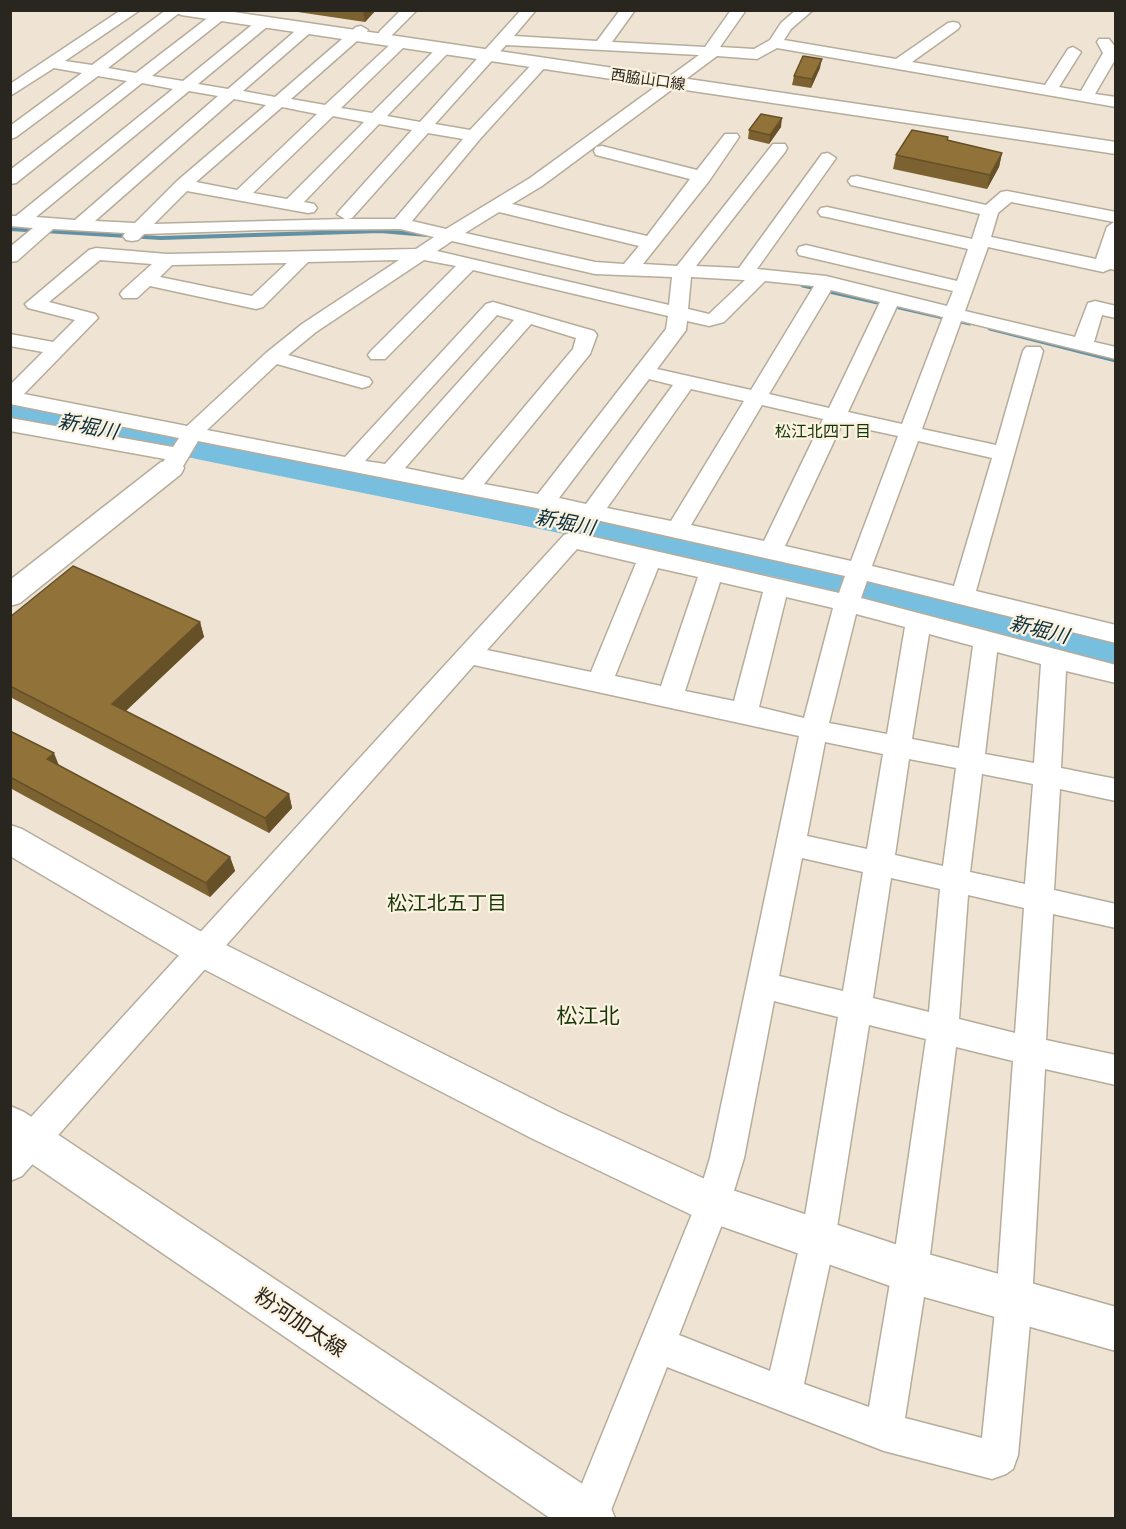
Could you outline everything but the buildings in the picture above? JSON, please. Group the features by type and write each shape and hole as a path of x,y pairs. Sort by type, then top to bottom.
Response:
{"street":[{"path":"10,91 113,21 133,10"},
{"path":"10,134 176,10"},
{"name":"西脇山口線","path":"181,10 260,16 443,50 496,49 540,64 1116,140"},
{"path":"241,195 330,111 392,39 410,10"},
{"path":"346,214 426,128 529,10"},
{"path":"602,44 628,10"},
{"path":"713,52 712,48 740,10"},
{"path":"496,49 602,44 757,54 775,43 786,27 806,10"},
{"path":"10,179 223,13"},
{"path":"16,221 186,86 260,16"},
{"name":"西脇山口線","path":"260,16 306,29 358,33"},
{"path":"903,63 953,26"},
{"path":"79,225 306,29"},
{"path":"111,254 183,185 358,33"},
{"name":"西脇山口線","path":"392,39 496,49 675,80 1116,148"},
{"path":"1087,95 1111,52 1104,42"},
{"path":"775,43 1051,88 1116,102"},
{"path":"291,205 443,50"},
{"path":"10,596 175,461 193,432 273,357 309,328 448,235 536,182 713,52"},
{"path":"1051,88 1073,52"},
{"path":"52,63 474,136"},
{"path":"400,224 474,136 540,64"},
{"path":"629,270 703,177 731,137"},
{"path":"544,502 676,330 682,272 779,148"},
{"path":"602,151 703,177"},
{"path":"10,398 88,318 35,304 96,254 167,260 420,254 470,263 709,320 717,318 752,275 828,158"},
{"path":"857,181 990,211"},
{"path":"183,185 346,214 369,219 376,224"},
{"path":"589,1518 713,1204 727,1158 764,985 814,730 847,603 861,571 990,211 1007,196 1116,217"},
{"path":"496,206 651,243"},
{"path":"827,212 979,243 1108,265"},
{"path":"16,221 139,229 400,224 595,268 752,275 826,282 1116,353"},
{"path":"10,257 49,223"},
{"path":"1083,344 1095,307 1094,298 1108,265 1116,227"},
{"path":"806,251 963,288"},
{"path":"146,280 256,303 303,257"},
{"path":"130,294 167,260"},
{"path":"378,355 470,263"},
{"path":"677,530 826,282"},
{"path":"771,550 891,299"},
{"path":"1095,307 1116,312"},
{"path":"350,464 493,308 587,335 583,350 469,487"},
{"path":"391,471 527,317"},
{"path":"10,340 58,349"},
{"path":"963,596 1033,351"},
{"path":"273,357 362,382"},
{"path":"643,372 1004,454"},
{"path":"592,512 686,381"},
{"path":"10,398 391,471 771,550 1116,634"},
{"path":"10,424 175,461"},
{"path":"18,1143 201,950 572,540 847,603 1116,674"},
{"path":"599,684 650,558"},
{"path":"670,698 712,571"},
{"path":"744,712 777,586"},
{"path":"783,1395 818,1240 877,863 918,623"},
{"path":"884,1432 910,1271 943,1029 955,880 986,641"},
{"path":"468,655 599,684 744,712 814,730 1116,790"},
{"path":"657,1345 884,1432 992,1460 999,1455 1014,1301 1054,659"},
{"path":"10,839 201,950 545,1125 713,1204 910,1271 1116,1329"},
{"path":"791,844 1116,916"},
{"path":"764,985 1116,1070"},
{"name":"粉河加太線","path":"18,1143 358,1363 589,1518"}],"waterway":[{"path":"10,229 161,238 380,231 427,235"},
{"path":"803,285 970,323"},
{"path":"990,328 1116,360"},
{"name":"新堀川","path":"10,411 785,567 1116,650"}],"district":[{"name":"松江北四丁目","path":"823,432"},
{"name":"松江北五丁目","path":"447,904"},
{"name":"松江北","path":"588,1017"}]}
